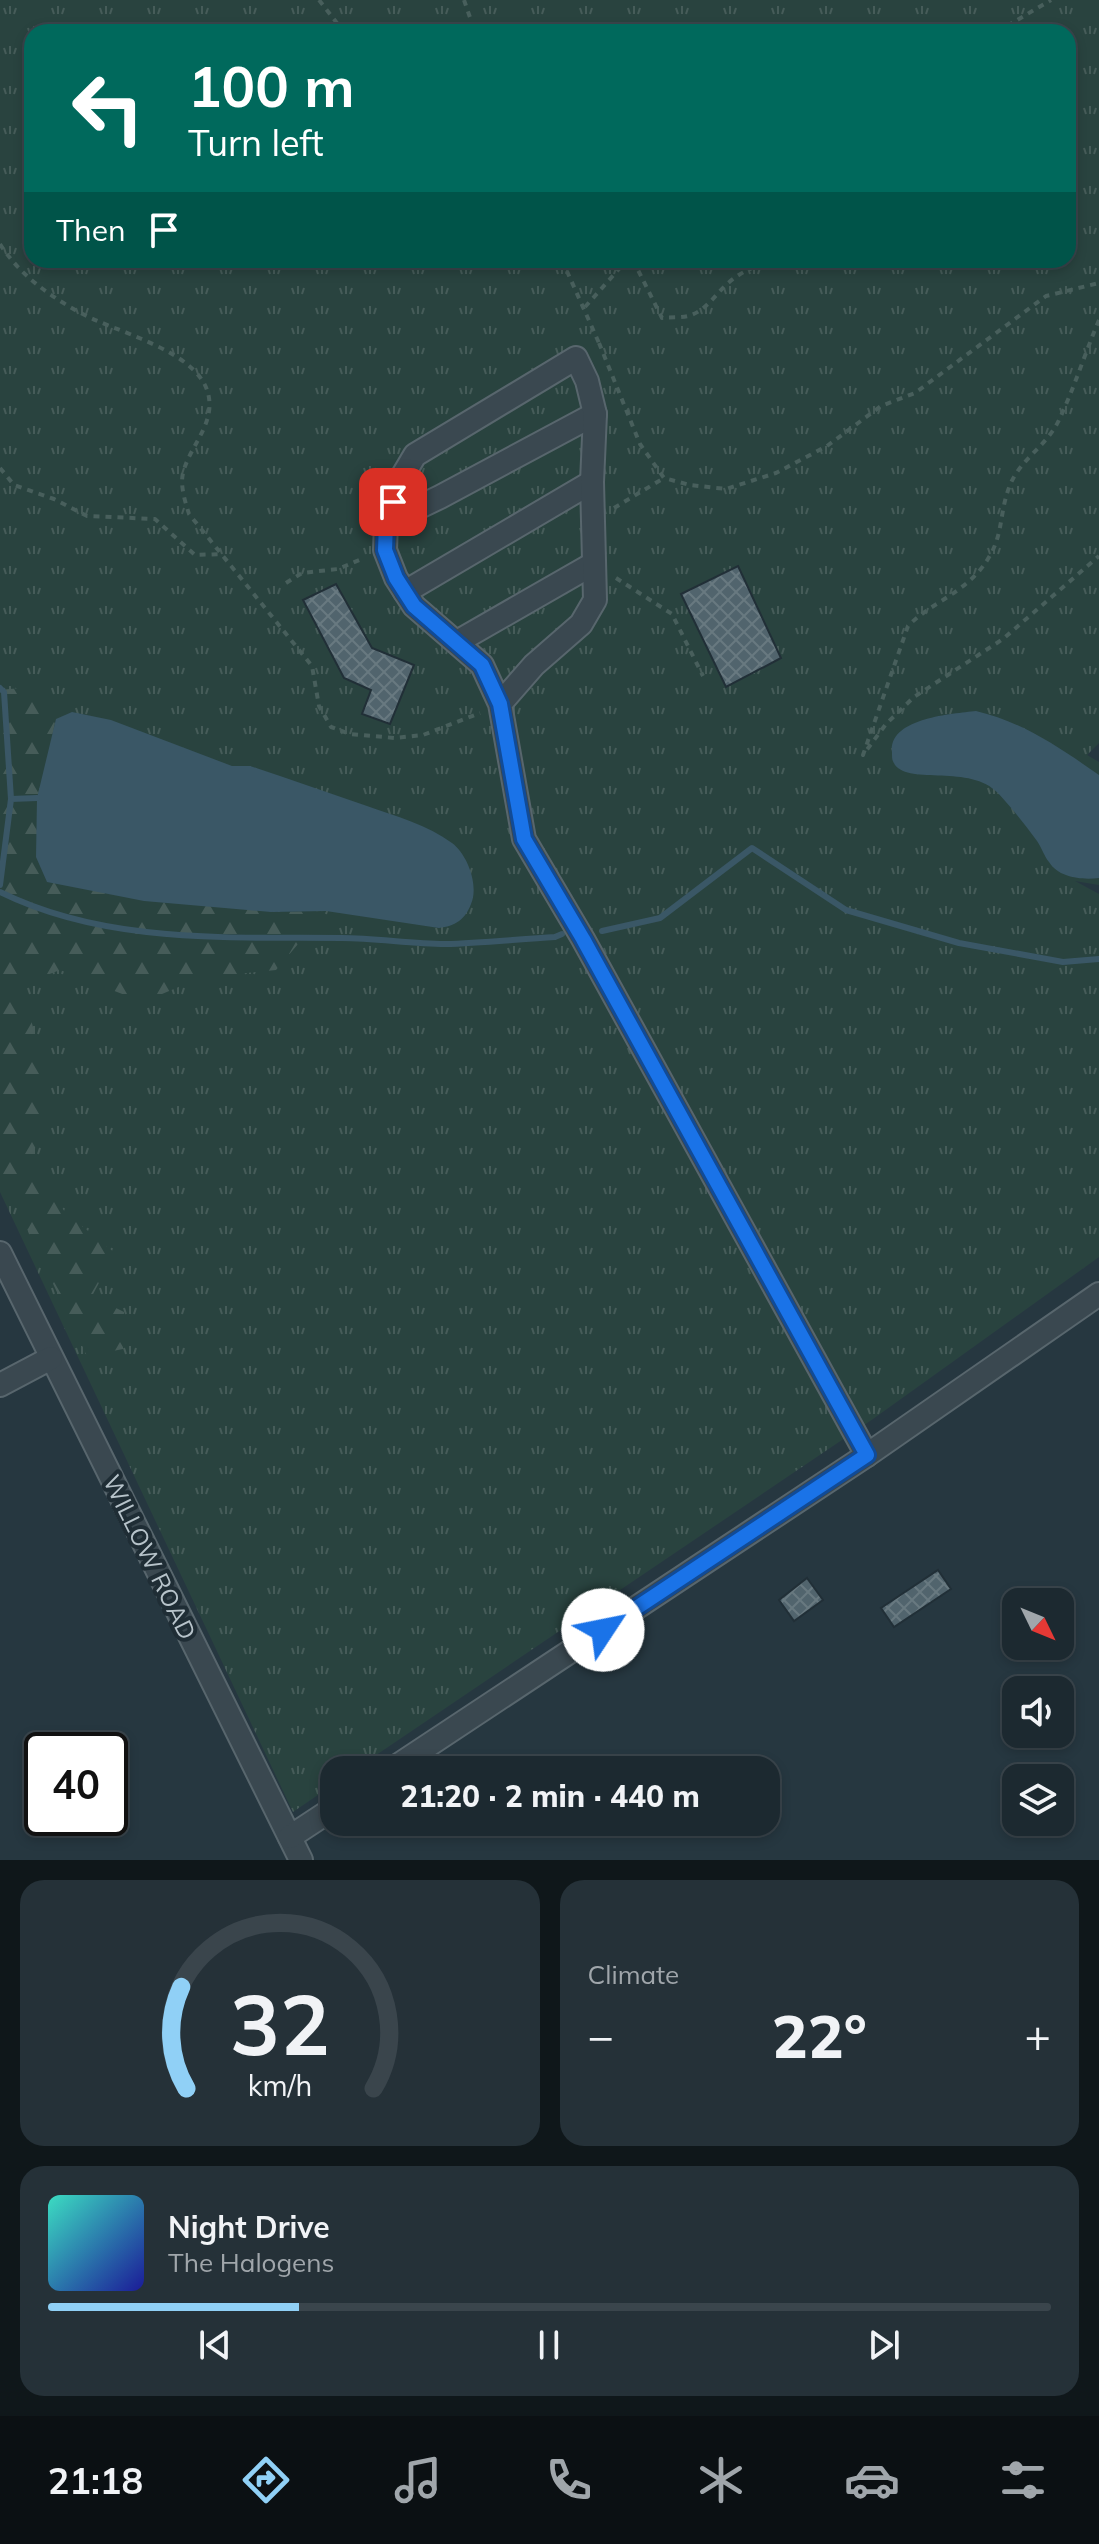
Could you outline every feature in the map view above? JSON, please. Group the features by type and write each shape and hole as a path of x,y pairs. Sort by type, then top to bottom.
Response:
{"street":[{"path":"500,704 534,665 581,624 595,600 592,482 595,414 587,381 576,358 415,455 399,482 386,523 385,550 396,578 414,606 482,665 500,704 524,839 583,939 867,1455"},
{"path":"386,523 595,414"},
{"path":"405,592 592,482"},
{"path":"457,642 593,564"},
{"name":"WILLOW ROAD","path":"0,1253 301,1860"},
{"path":"412,1756 867,1455 1099,1294"},
{"path":"0,1385 51,1358"},
{"path":"290,1837 320,1817"}],"path":[{"path":"319,0 338,24"},
{"path":"464,0 472,24"},
{"path":"1010,24 1051,0"},
{"path":"0,244 27,278 78,312 163,349 196,371 208,393 209,417 183,473 183,494 189,514 312,666 319,706 331,727 372,737 423,735 500,704"},
{"path":"566,268 585,307 640,444 664,478 726,489 776,473 827,446 881,406 915,393 1046,296 1099,283"},
{"path":"585,307 622,268"},
{"path":"634,268 662,318 689,316 709,305 728,284 752,268"},
{"path":"1099,320 1057,424 1024,461 1010,486 1001,530 993,551 979,572 908,626 863,755 886,724 914,697 1003,639 1099,556"},
{"path":"576,358 599,343"},
{"path":"0,468 14,485 54,499 87,516 155,519 195,555 222,554"},
{"path":"595,520 664,478"},
{"path":"286,583 302,573 338,569 385,550"},
{"path":"593,564 672,614 703,676"}],"green space":[{"path":"0,0 1099,0 1099,743 1087,755 1099,762 1099,885 1075,881 1099,894 1099,1257 873,1419 375,1756 320,1756 320,1794 293,1812 0,1192"},
{"path":"20,688 56,719 37,798 271,912 326,911 276,970 200,978 143,1002 60,970 21,985 45,1069 45,1120 30,1163 65,1212 115,1253 92,1296 124,1312 123,1349 87,1356 0,1171 0,690"}],"water":[{"path":"976,711 1025,729 1099,775 1099,878 1071,877 1059,872 1047,860 1018,817 986,784 972,779 913,774 895,765 893,741 910,725 937,716"},
{"path":"72,712 111,720 232,766 250,766 433,831 458,848 467,863 474,889 469,910 459,921 439,928 326,911 271,912 144,901 47,882 36,857 37,798 56,719"}],"building":[{"path":"738,566 781,658 726,687 681,594"},
{"path":"336,584 372,648 414,665 390,724 362,714 371,690 344,678 303,600"},
{"path":"938,1570 951,1589 894,1627 881,1608"},
{"path":"807,1578 823,1600 794,1621 779,1600"}],"waterway":[{"path":"0,688 4,692 11,799"},
{"path":"0,885 11,799 37,798"},
{"path":"602,931 660,918 752,848 846,910 959,943 1063,962 1099,959"},
{"path":"0,892 40,909 82,921 167,934 355,938 445,944 562,934"}],"route":[{"path":"393,502 386,523 385,550 396,578 414,606 482,665 500,704 524,839 583,939 867,1455 603,1630"}]}
